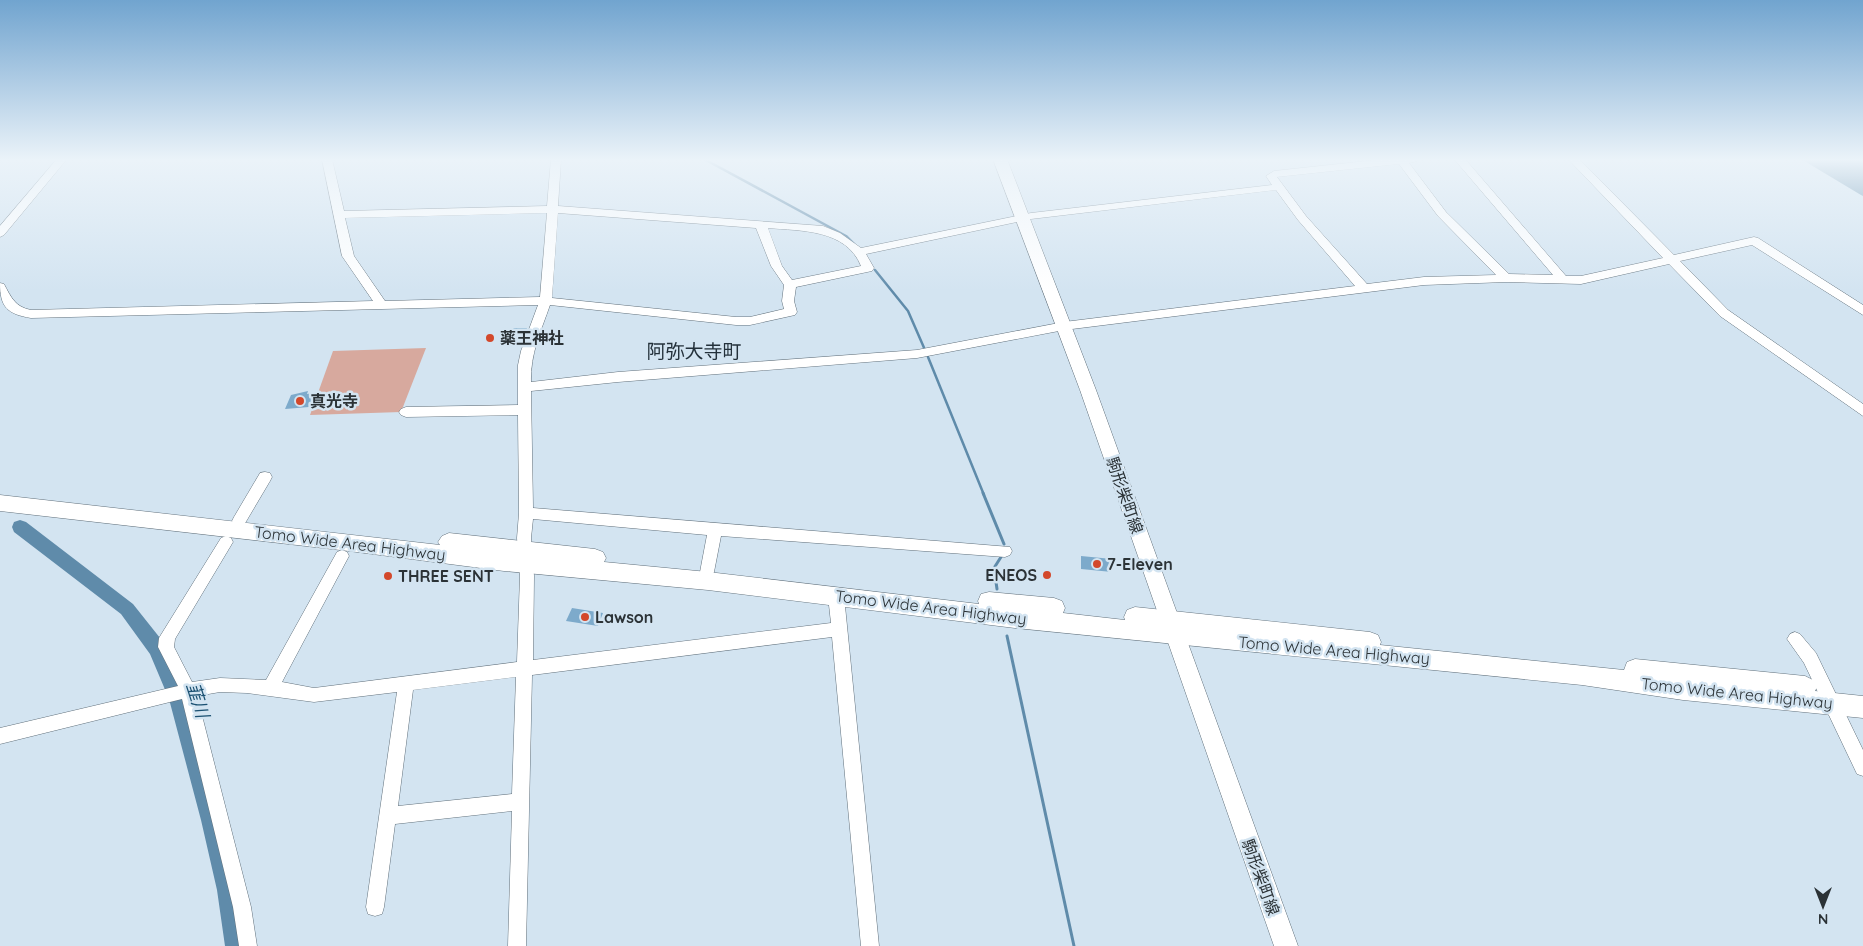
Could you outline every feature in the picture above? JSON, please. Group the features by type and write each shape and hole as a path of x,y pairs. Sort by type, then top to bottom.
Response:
{"highway":[{"name":"Tomo Wide Area Highway","path":"0,494 239,521 1014,618 1170,627"},
{"name":"Tomo Wide Area Highway","path":"0,503 525,557 707,572 1170,627 1339,652 1410,657 1683,689 1828,696 1863,693"},
{"name":"Tomo Wide Area Highway","path":"1828,696 1863,707"}],"main road":[{"name":"駒形柴町線","path":"1016,203 1064,326 1170,627 1286,946"}],"street":[{"path":"0,233 25,203"},
{"path":"337,203 348,256 382,305"},
{"path":"517,946 526,513 524,365 527,351 546,301 552,203"},
{"path":"858,252 1022,218 1145,203"},
{"path":"1291,203 1364,288"},
{"path":"1434,203 1442,214 1506,278"},
{"path":"1498,203 1563,280"},
{"path":"1616,203 1724,313 1863,411"},
{"path":"340,215 552,208 823,229 844,240 858,252 868,268 790,284"},
{"path":"762,225 779,271 790,284"},
{"path":"524,386 917,354 1064,326 1431,280 1506,278 1581,280 1754,240 1863,311"},
{"path":"0,287 11,307 17,311 31,314 546,301 750,321 791,312 788,301 790,284"},
{"path":"406,412 526,410"},
{"path":"239,521 265,477"},
{"path":"526,513 715,530 1005,551"},
{"path":"707,572 715,530"},
{"path":"226,542 167,638 166,647 229,859 242,907 248,946"},
{"path":"270,688 342,556"},
{"path":"836,596 870,946"},
{"path":"0,736 180,691 221,685 270,688 314,695 839,629"},
{"path":"1795,639 1810,658 1863,768"},
{"path":"375,907 406,684"},
{"path":"389,816 521,802"}],"shaded area":[{"path":"426,348 401,412 310,415 333,351"}],"building":[{"path":"511,328 527,328 525,336 508,336"},
{"name":"真光寺","path":"308,391 307,394 314,393 309,407 285,409 291,395"},
{"name":"7-Eleven","path":"1081,556 1112,559 1112,572 1081,569"},
{"name":"Lawson","path":"572,608 603,613 598,626 566,621"}],"waterway":[{"path":"785,203 846,236 854,244"},
{"path":"875,270 908,311 925,350"},
{"path":"928,357 984,495"},
{"path":"983,493 1004,544"},
{"name":"韮川","path":"20,527 127,609 157,649 179,699 228,890 236,946"},
{"path":"997,589 994,568 1001,557"},
{"path":"1007,636 1074,946"}],"place":[{"name":"薬王神社","path":"490,338"},
{"name":"真光寺","path":"300,401"},
{"name":"7-Eleven","path":"1097,564"},
{"name":"ENEOS","path":"1047,575"},
{"name":"THREE SENT","path":"388,576"},
{"name":"Lawson","path":"585,617"}],"district":[{"name":"阿弥大寺町","path":"694,351"}]}
